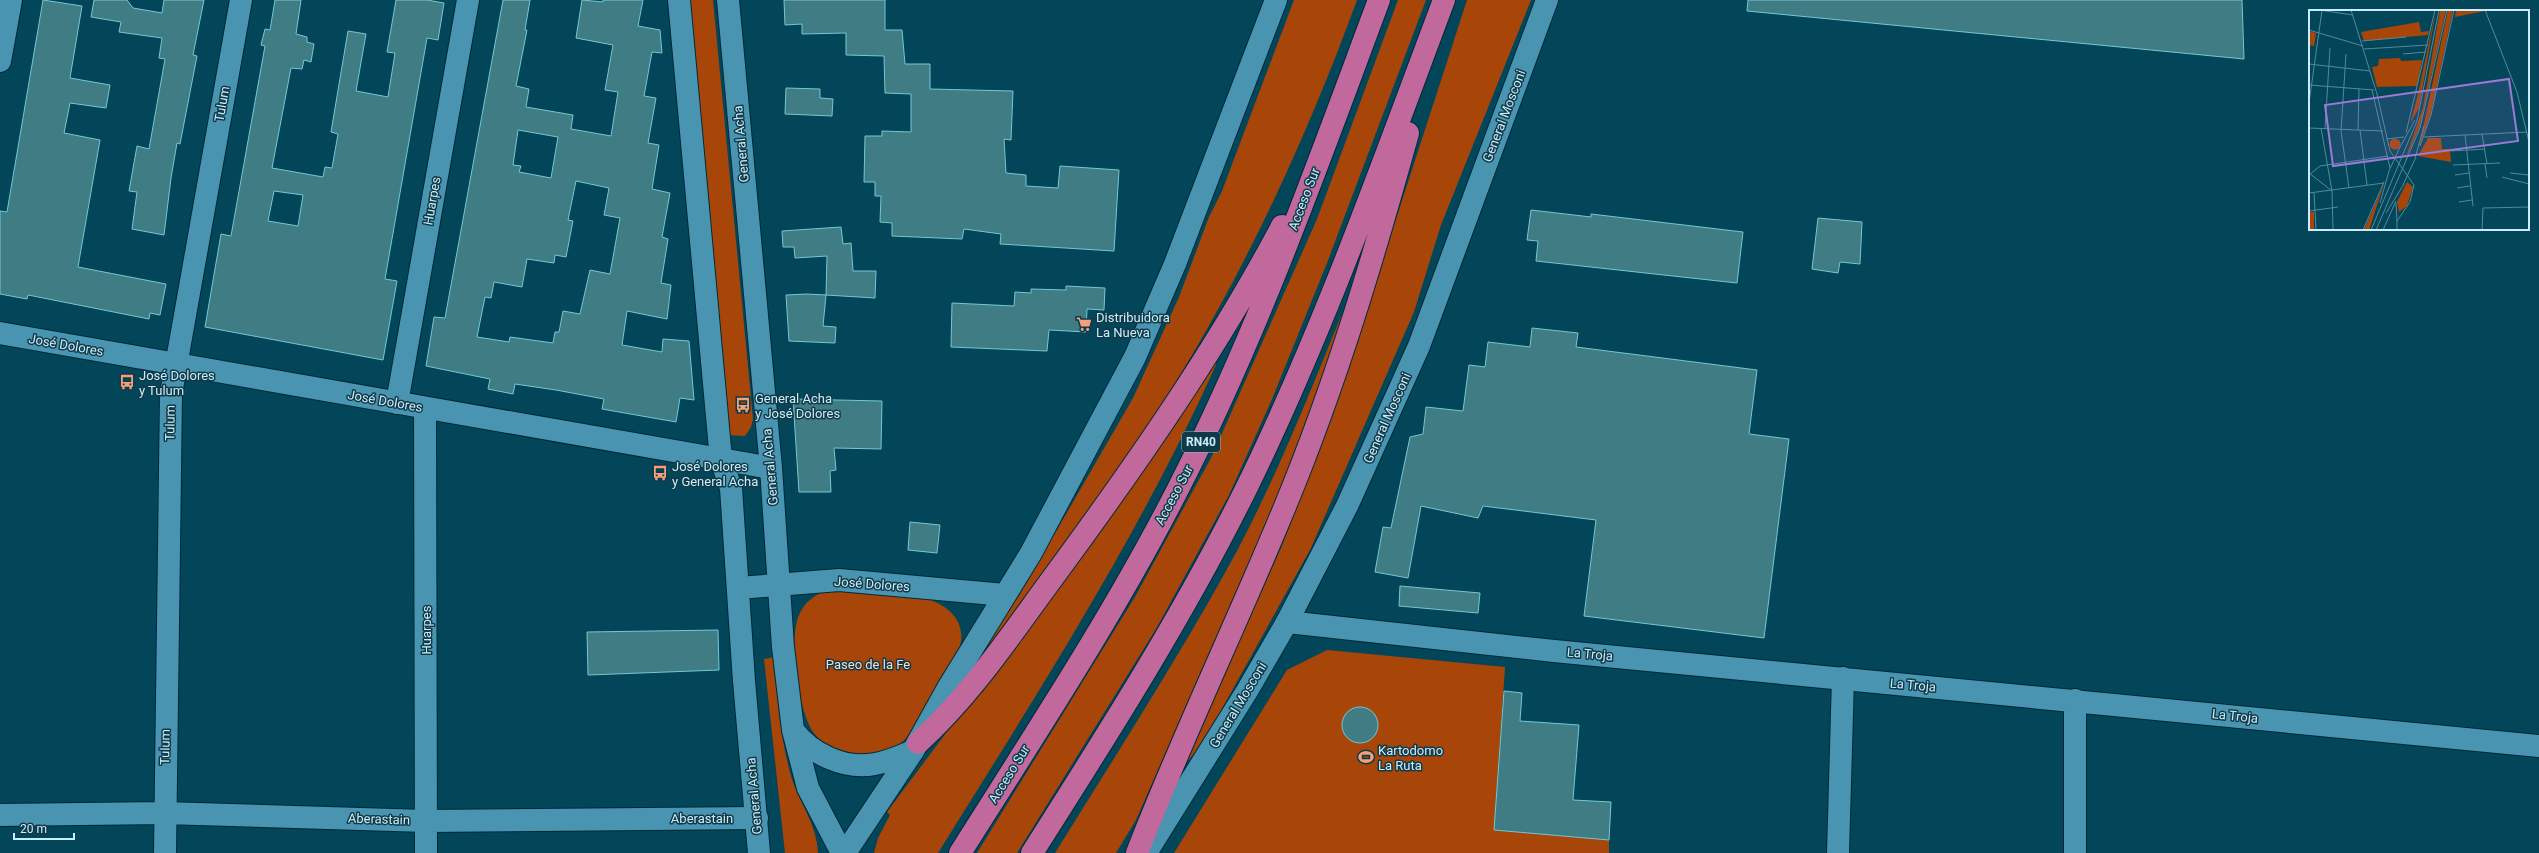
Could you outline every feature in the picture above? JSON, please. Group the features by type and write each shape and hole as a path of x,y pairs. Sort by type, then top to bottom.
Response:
{"highway":[{"name":"Acceso Sur","path":"960,853 1095,636 1176,494 1237,365 1275,276 1379,0"},
{"path":"1137,853 1145,843 1164,781 1233,628 1286,503 1337,370 1386,212 1444,0"},
{"path":"1032,853 1137,684 1244,492 1331,297 1444,0"},
{"path":"916,747 942,722 974,684 1124,479 1234,309 1276,237 1323,151"}],"street":[{"path":"0,60 11,0"},
{"name":"Tulum","path":"165,853 164,813 171,394 241,0"},
{"name":"Huarpes","path":"396,403 468,0"},
{"name":"General Acha","path":"679,0 721,460 731,488 739,588 744,681 759,853"},
{"name":"General Acha","path":"728,0 771,468 778,584 793,730 808,788 842,853"},
{"path":"845,853 916,747 1005,595 1073,476 1145,336 1224,140 1276,0"},
{"name":"General Mosconi","path":"1127,853 1145,843 1172,810 1287,622 1347,506 1419,346 1547,0"},
{"name":"José Dolores","path":"0,333 771,468"},
{"name":"Huarpes","path":"426,408 426,853"},
{"name":"José Dolores","path":"739,588 838,580 1005,595"},
{"name":"La Troja","path":"1287,622 1562,652 2075,700 2539,746"},
{"path":"1838,853 1843,678"},
{"path":"2075,700 2075,853"},
{"path":"793,730 801,740 833,760 862,766 876,764 916,747"},
{"name":"Aberastain","path":"0,814 164,813 426,821 757,818"}],"green space":[{"path":"690,0 713,0 753,419 751,427 745,436 726,435"},
{"path":"1294,0 1357,0 1303,136 1262,225 1240,269 1166,398 1081,523 960,685 1020,594 1133,398 1179,297 1209,217 1222,191"},
{"path":"1398,0 1426,0 1327,263 1272,399 1229,495 1156,629 1017,853 977,853 1135,597 1212,456 1317,219"},
{"path":"1467,0 1531,0 1441,225 1414,312 1311,548 1203,743 1182,768 1281,548 1331,420"},
{"path":"1345,312 1294,459 1136,820 1116,853 1055,853 1171,665 1237,551 1266,493 1305,405 1341,316"},
{"path":"1215,360 1216,365 1186,429 1120,553 1049,674 938,853 874,853 878,838 890,815 887,812 969,702"},
{"name":"Paseo de la Fe","path":"830,589 922,597 944,607 956,618 959,624 961,641 959,651 947,675 908,736 889,750 879,753 852,754 837,750 830,747 818,738 813,732 808,721 799,692 796,675 794,641 796,627 799,615 804,606 820,593"},
{"name":"Kartodomo La Ruta","path":"1327,650 1505,667 1494,830 1609,840 1609,853 1174,853 1287,670"},
{"path":"774,657 776,687 787,761 794,786 811,823 817,842 818,853 785,853 764,659"}],"building":[{"path":"43,0 82,6 70,78 110,85 106,108 70,103 64,133 100,140 78,267 166,284 160,315 150,313 149,319 28,295 27,299 0,294 0,211 7,212"},
{"path":"94,0 127,0 133,8 162,13 164,0 204,0 193,55 197,56 180,144 177,143 171,178 164,235 132,229 137,192 129,191 137,146 149,149 165,59 159,58 162,38 119,32 121,22 91,17"},
{"path":"275,0 301,0 296,34 307,37 307,42 314,44 311,62 304,60 302,69 291,68 272,168 323,177 325,167 332,168 338,134 331,132 348,31 366,34 356,91 388,97 395,53 387,52 396,0 427,0 444,3 438,40 427,38 385,279 397,281 383,360 205,327 221,234 231,236 265,46 261,45 265,29 270,30","holes":["274,191 303,195 298,226 268,221"]},
{"path":"503,0 530,0 525,30 527,30 516,86 529,89 526,107 573,115 571,129 611,136 618,92 605,90 613,45 576,38 582,0 603,2 603,0 643,0 638,26 660,30 662,53 652,52 644,96 656,98 648,143 659,145 652,189 670,193 662,237 668,239 661,283 671,285 667,319 627,311 622,345 662,352 663,339 689,341 694,400 680,398 676,422 602,409 604,399 556,390 515,384 513,394 488,389 490,379 426,366 434,317 445,318","holes":["518,130 558,137 551,178 519,172 521,166 513,165","576,181 609,188 604,215 620,218 610,274 590,270 580,314 563,311 559,332 555,332 553,343 510,337 509,342 477,337 485,297 491,298 494,282 522,287 527,259 554,263 555,255 566,257 573,221 568,220"]},
{"path":"784,0 885,0 885,30 902,30 905,64 930,64 930,89 1013,91 1011,140 1004,139 1006,173 1026,175 1026,186 1058,188 1060,166 1119,170 1114,251 1000,244 1001,234 964,229 962,239 892,236 892,223 880,222 881,196 875,196 875,182 864,182 865,136 882,136 882,131 911,132 911,94 885,93 884,56 846,55 846,33 802,34 802,24 785,25"},
{"path":"1748,0 2242,0 2244,59 1747,11"},
{"path":"786,88 820,89 820,98 833,99 832,116 785,114"},
{"path":"1531,210 1591,217 1591,214 1743,232 1737,283 1536,261 1538,241 1527,240"},
{"path":"1818,218 1862,222 1860,264 1840,262 1838,273 1812,269"},
{"path":"841,227 843,244 851,243 853,271 876,271 875,298 826,295 827,256 795,258 794,247 783,247 782,231"},
{"path":"1066,286 1105,288 1104,310 1087,309 1086,332 1049,330 1047,351 951,347 952,303 1014,306 1015,292 1031,293 1031,289 1066,290"},
{"path":"786,295 826,295 823,326 836,327 835,343 789,341"},
{"path":"1532,328 1578,333 1576,347 1757,370 1749,434 1789,439 1764,638 1584,616 1596,520 1483,506 1478,518 1421,506 1408,578 1375,572 1383,527 1391,528 1410,437 1423,434 1426,407 1463,411 1469,365 1485,367 1488,342 1530,347"},
{"path":"793,399 882,401 881,449 834,448 836,470 830,471 831,492 799,492"},
{"path":"910,522 940,525 937,553 908,550"},
{"path":"1400,586 1480,593 1478,613 1399,606"},
{"path":"718,630 719,670 588,675 587,632"},
{"path":"1504,691 1522,693 1520,721 1579,725 1573,800 1611,802 1609,840 1494,830"},
{"path":"1364,707 1373,712 1377,718 1377,732 1373,738 1364,743 1356,743 1347,738 1343,732 1342,721 1347,712 1353,708"}],"place":[{"name":"Distribuidora La Nueva","path":"1084,324"},
{"name":"José Dolores y Tulum","path":"127,382"},
{"name":"General Acha y José Dolores","path":"743,405"},
{"name":"José Dolores y General Acha","path":"660,473"},
{"name":"Kartodomo La Ruta","path":"1366,757"}]}
